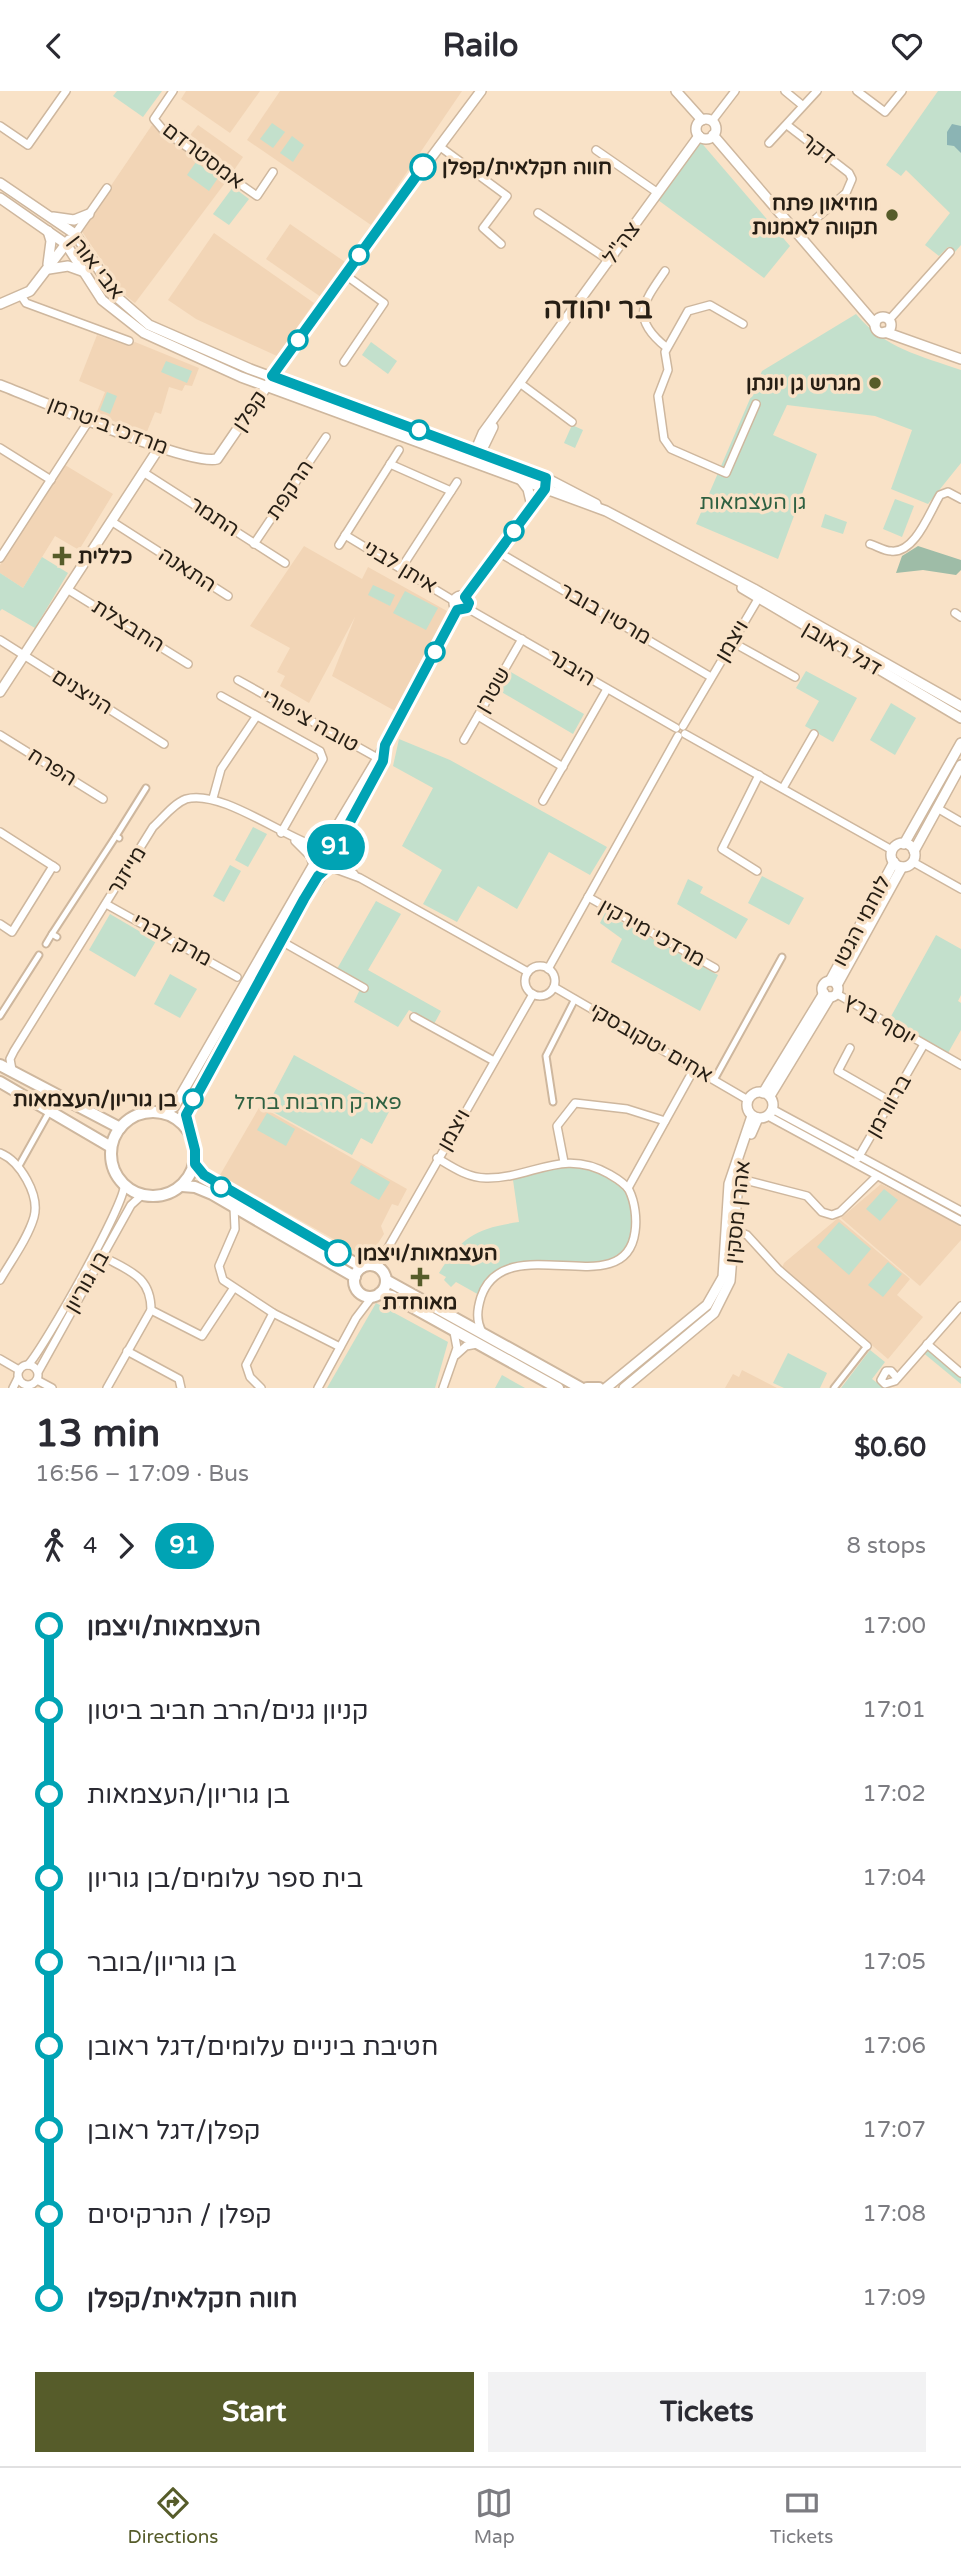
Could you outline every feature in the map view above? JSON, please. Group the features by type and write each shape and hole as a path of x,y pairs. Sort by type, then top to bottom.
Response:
{"main road":[{"path":"0,1064 120,1128"},
{"path":"0,1082 111,1147"},
{"path":"355,1277 195,1187 182,1186 156,1197 142,1195 124,1186 116,1174 111,1147 120,1128 138,1114 161,1113 184,1125 191,1136 195,1164 214,1183 362,1267 377,1266 386,1280 558,1388"},
{"path":"182,1186 195,1164"},
{"path":"362,1267 355,1277 357,1290 392,1296 452,1329 584,1388 599,1388"},
{"path":"376,1295 386,1280"}],"street":[{"path":"0,125 28,145 66,91"},
{"name":"אמסטרדם","path":"173,91 154,119 164,131 257,196 273,172"},
{"name":"קפלן","path":"217,459 344,274 481,91"},
{"path":"677,91 702,120 712,121"},
{"path":"712,121 735,91"},
{"path":"785,91 802,105"},
{"path":"769,143 817,91"},
{"path":"857,91 885,112 902,91"},
{"path":"702,120 696,127 699,136 708,139 716,130 712,121"},
{"name":"דקר","path":"787,125 849,173 852,179 846,193 799,233"},
{"path":"713,135 866,311 898,338 961,359"},
{"name":"צה\"ל","path":"474,462 483,433 496,419 699,136"},
{"path":"439,146 508,196 483,228 501,244"},
{"path":"596,150 658,193"},
{"name":"אבי אורן","path":"0,183 75,234 118,298 149,325 272,376"},
{"path":"0,304 22,297 75,234 107,188"},
{"name":"אבי אורן","path":"0,198 66,244 102,300 144,333 267,386"},
{"path":"538,213 610,261"},
{"path":"48,216 74,220 89,214"},
{"path":"47,269 51,251 48,231"},
{"path":"884,324 950,252"},
{"path":"47,269 59,265 82,271"},
{"path":"665,271 642,310 644,324 666,347"},
{"path":"344,274 384,303 344,362"},
{"path":"22,297 26,303 129,341"},
{"path":"743,324 710,305 688,311 666,347 668,370 658,396 664,439 671,449 726,473 756,404"},
{"name":"דגל ראובן","path":"272,376 569,488 726,577 961,718"},
{"name":"מרדכי ביטרמן","path":"0,384 159,447 207,462 217,459"},
{"path":"521,384 572,422"},
{"name":"דגל ראובן","path":"267,386 606,511"},
{"path":"0,558 3,547 90,419"},
{"name":"הרקפת","path":"254,544 326,437"},
{"path":"0,692 159,447"},
{"path":"0,448 51,480"},
{"path":"339,545 398,450"},
{"path":"390,464 452,491"},
{"name":"התמר","path":"143,472 285,563"},
{"path":"191,1136 187,1123 189,1107 318,876 332,862 385,745 459,606 469,603 465,597 527,514 546,478"},
{"path":"520,479 528,489 531,502"},
{"path":"402,568 457,482"},
{"path":"527,514 531,502 542,487"},
{"path":"870,544 890,552 909,546 944,492 961,499"},
{"name":"התאנה","path":"111,521 228,596"},
{"name":"איתן לבני","path":"345,535 402,568 459,606"},
{"name":"מרטין בובר","path":"498,552 711,677"},
{"name":"החבצלת","path":"67,589 188,664"},
{"name":"דגל ראובן","path":"759,597 961,706"},
{"name":"ויצמן","path":"548,969 680,731 759,597"},
{"name":"היבנר","path":"459,606 522,639 892,850"},
{"name":"שטרן","path":"464,740 522,639"},
{"name":"הניצנים","path":"0,640 164,744"},
{"path":"732,642 795,677"},
{"name":"טובה ציפורי","path":"238,680 380,759"},
{"path":"544,801 607,689"},
{"path":"220,696 320,751 323,759 281,833"},
{"path":"478,716 563,767"},
{"path":"256,717 221,769 213,798 294,840 321,846 332,862 528,972"},
{"path":"783,788 814,734"},
{"name":"הפרח","path":"0,735 103,799"},
{"path":"961,743 904,843 892,850 898,864 913,862 961,889"},
{"path":"161,1113 174,1107 321,846 380,759"},
{"path":"913,862 914,851 961,765"},
{"path":"757,871 722,849 759,775"},
{"name":"מייזנר","path":"46,944 54,936 146,787"},
{"name":"מייזנר","path":"12,1070 10,1059 14,1051 153,827 183,800 213,798"},
{"path":"937,808 961,821"},
{"path":"0,832 55,867 12,932 0,924"},
{"path":"294,840 313,861 332,862"},
{"path":"904,843 914,851"},
{"name":"לוחמי הגטו","path":"767,1094 832,990 898,864"},
{"name":"מרדכי מירקין","path":"588,897 715,968"},
{"name":"מרק לברי","path":"106,904 237,977"},
{"path":"281,941 364,988"},
{"path":"0,1016 39,955"},
{"path":"714,1080 782,957"},
{"path":"538,967 548,969 553,975 554,987 543,996 533,994 526,985 528,972 538,967"},
{"name":"אחים יטקובסקי","path":"554,987 748,1100"},
{"name":"יוסף ברץ","path":"832,990 923,1046 961,1065"},
{"name":"ויצמן","path":"377,1266 533,994"},
{"path":"553,1102 546,1056 575,999"},
{"path":"414,1017 494,1061"},
{"name":"ברוורמן","path":"854,1165 923,1046"},
{"path":"850,1048 838,1071 892,1102"},
{"name":"מייזנר","path":"0,1064 14,1051"},
{"path":"628,1188 694,1069"},
{"path":"762,1115 767,1094 754,1093 748,1100 747,1110 860,1157 961,1211"},
{"path":"564,1162 557,1126 575,1103 627,1109 665,1121"},
{"path":"20,1164 48,1114"},
{"path":"762,1115 961,1221"},
{"name":"אהרן מסקין","path":"624,1388 714,1313 730,1281 737,1178 762,1115"},
{"name":"אהרן מסקין","path":"606,1388 707,1305 723,1277 729,1184 762,1115"},
{"path":"0,1153 8,1156 29,1180 35,1215 0,1280"},
{"path":"437,1159 468,1175 486,1179 564,1162 586,1163 607,1173 628,1188 635,1212 632,1246 602,1266 584,1268 524,1264 503,1271 492,1279 481,1296 477,1313 481,1340 462,1348 453,1362"},
{"path":"737,1178 807,1196 822,1213 832,1215 840,1212 876,1177"},
{"name":"בן גוריון","path":"29,1365 95,1252 123,1199 124,1186"},
{"name":"בן גוריון","path":"37,1376 131,1205 142,1195"},
{"path":"234,1207 235,1229 219,1266 219,1275 233,1289 273,1313 340,1347"},
{"path":"734,1230 747,1235 779,1270 867,1346 834,1388"},
{"path":"102,1257 143,1280 151,1297 151,1310 107,1388"},
{"path":"151,1310 202,1336 233,1289"},
{"path":"318,1388 356,1318 376,1295"},
{"path":"897,1378 961,1306"},
{"path":"261,1388 250,1377 246,1365 273,1313"},
{"path":"443,1388 453,1362 457,1339 452,1329"},
{"path":"927,1344 961,1373"},
{"path":"127,1351 179,1380 181,1388"},
{"path":"0,1359 19,1374 26,1387 37,1376"},
{"path":"13,1388 19,1374 29,1365 37,1376 52,1388"}],"shaded area":[{"path":"186,91 260,91 230,133 181,99"},
{"path":"280,91 462,91 371,225 247,140"},
{"path":"152,125 228,179 135,303 126,296 81,230"},
{"path":"198,125 243,157 230,176 184,143"},
{"path":"290,224 345,262 321,297 266,259"},
{"path":"214,233 314,303 277,356 196,319 168,300"},
{"path":"97,335 128,346 135,342 199,368 192,386 185,385 182,391 169,387 161,414 155,412 146,434 96,414 105,392 79,381"},
{"path":"65,465 113,494 79,550 55,536 23,588 0,573 0,565"},
{"path":"304,546 362,579 368,567 447,611 395,711 332,676 355,617 309,703 280,686 285,676 277,672 290,648 250,626"},
{"path":"260,1106 407,1189 398,1206 392,1204 381,1226 384,1234 371,1254 364,1251 362,1255 220,1175"},
{"path":"881,1184 961,1225 961,1240 920,1286 841,1218"},
{"path":"838,1218 910,1279 897,1295 923,1317 888,1359 782,1268 784,1263"},
{"path":"742,1370 777,1388 725,1388 733,1374 739,1377"}],"green space":[{"path":"117,91 162,91 143,117 113,96"},
{"path":"938,91 961,91 961,245 954,253 948,247 939,256 925,245 950,213 906,170 901,176 886,165"},
{"path":"272,123 285,132 273,148 260,139"},
{"path":"292,136 304,145 293,162 280,153"},
{"path":"699,140 790,246 764,278 658,200"},
{"path":"196,162 218,178 209,191 187,175"},
{"path":"233,187 249,199 229,225 213,214"},
{"name":"גן העצמאות","path":"856,314 867,326 891,343 961,370 961,463 928,504 891,489 912,430 875,416 787,405 773,435 817,454 778,559 696,524 762,371"},
{"path":"371,342 397,361 388,374 362,355"},
{"path":"166,361 192,371 187,383 161,372"},
{"path":"107,392 117,396 110,414 100,410"},
{"path":"572,425 583,430 575,448 564,443"},
{"path":"895,499 914,506 902,537 883,529"},
{"path":"825,514 847,522 843,534 821,527"},
{"path":"918,546 961,560 961,570 956,575 923,570 896,573 902,556"},
{"path":"42,557 68,573 35,628 2,609 0,611 0,573 23,588"},
{"path":"373,585 395,595 390,606 368,595"},
{"path":"405,591 438,608 426,630 393,613"},
{"path":"509,671 584,714 573,734 498,690"},
{"path":"806,671 857,698 833,742 805,726 819,701 796,688"},
{"path":"891,703 916,718 895,755 870,740"},
{"path":"399,739 450,760 607,847 590,875 549,852 517,909 478,886 457,922 423,904 442,870 402,846 433,788 393,766"},
{"path":"253,827 267,834 248,867 235,860"},
{"path":"230,865 241,871 224,902 213,896"},
{"path":"762,876 804,898 789,925 748,903"},
{"path":"688,879 703,887 700,893 748,919 736,939 677,904"},
{"path":"376,901 401,914 368,970 441,1011 434,1024 409,1010 398,1027 354,1002 363,983 337,969"},
{"path":"605,913 718,975 700,1011 611,962 622,939 600,923"},
{"path":"110,914 156,941 135,977 89,950"},
{"path":"936,935 961,949 961,995 958,1001 961,1003 961,1030 948,1053 889,1020"},
{"path":"170,974 197,989 180,1018 154,1004"},
{"name":"פארק חרבות ברזל","path":"294,1055 391,1108 372,1144 361,1138 352,1155 266,1108"},
{"path":"267,1113 295,1129 286,1146 257,1130"},
{"path":"586,1163 628,1188 635,1212 632,1246 602,1266 549,1263 503,1271 481,1296 456,1282 451,1287 444,1280 446,1277 439,1273 463,1242 492,1227 519,1222 512,1173"},
{"path":"361,1165 390,1182 379,1200 350,1183"},
{"path":"884,1189 898,1200 880,1221 866,1209"},
{"path":"839,1222 871,1249 849,1275 817,1247"},
{"path":"888,1262 902,1274 883,1297 868,1285"},
{"path":"376,1303 448,1342 435,1388 327,1388"},
{"path":"927,1344 961,1373 961,1384 921,1351"},
{"path":"870,1350 885,1362 872,1379 884,1388 841,1388"},
{"path":"788,1353 827,1373 820,1388 784,1388 773,1383"},
{"path":"502,1375 525,1388 495,1388"}],"water":[{"path":"952,124 961,126 961,153 954,146 947,145 947,132"}],"bus line":[{"name":"91","path":"338,1253 204,1175 195,1164 195,1150 186,1115 304,899 318,876 335,861 337,846 383,761 385,745 457,610 467,608 469,603 465,597 545,489 546,478 272,376 423,167"}],"place":[{"name":"חווה חקלאית/קפלן","path":"423,167"},
{"name":"מוזיאון פתח תקווה לאמנות","path":"892,215"},
{"name":"מגרש גן יונתן","path":"875,383"},
{"name":"כללית","path":"62,556"},
{"name":"בן גוריון/העצמאות","path":"193,1099"},
{"name":"העצמאות/ויצמן","path":"338,1253"},
{"name":"מאוחדת","path":"420,1277"}],"district":[{"name":"בר יהודה","path":"598,309"}]}
